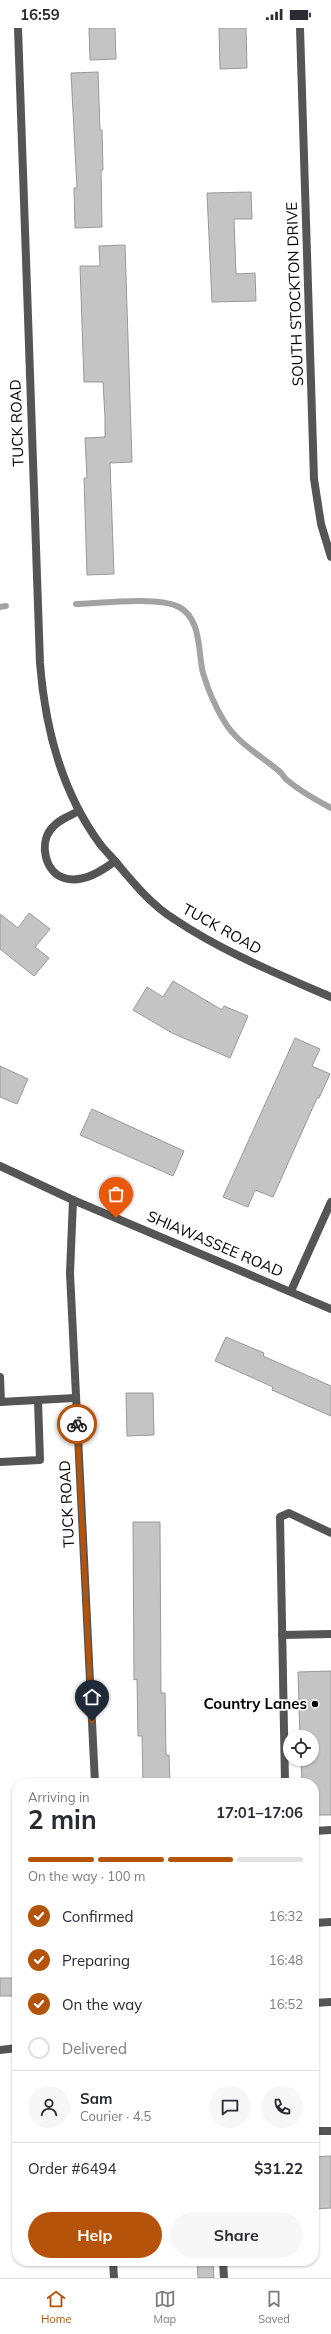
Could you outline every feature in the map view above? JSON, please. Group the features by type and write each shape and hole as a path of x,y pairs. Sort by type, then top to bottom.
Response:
{"street":[{"name":"TUCK ROAD","path":"18,28 40,663 47,725 57,762 79,811 101,845 138,888 172,918 237,955 331,997"},
{"name":"SOUTH STOCKTON DRIVE","path":"300,28 314,479 321,524 331,557"},
{"path":"79,811 61,820 47,836 45,848 46,860 52,869 64,878 79,879 101,872 115,861"},
{"name":"SHIAWASSEE ROAD","path":"0,1166 73,1200 331,1309"},
{"name":"TUCK ROAD","path":"73,1200 70,1273 95,1778"},
{"path":"291,1291 331,1202"},
{"path":"0,1377 0,1402 75,1398"},
{"path":"0,1462 40,1460 38,1401"},
{"path":"286,1778 280,1517 289,1514 331,1533"},
{"path":"282,1635 331,1634"},
{"path":"319,1831 331,1830"},
{"path":"319,1923 331,1922"},
{"path":"319,2003 331,2002"},
{"path":"0,2050 12,2049"},
{"path":"319,2131 331,2131"},
{"path":"113,2266 114,2278"},
{"path":"223,2266 224,2278"}],"building":[{"path":"89,28 115,28 116,59 90,60"},
{"path":"219,28 246,28 247,68 220,69"},
{"path":"98,72 100,130 102,130 102,227 75,228 74,188 77,188 71,73"},
{"path":"251,192 252,219 234,219 236,274 255,273 256,301 212,302 207,193"},
{"path":"125,245 132,462 110,463 114,574 87,575 84,478 87,478 85,438 105,437 105,417 103,382 84,382 80,266 100,266 99,246"},
{"path":"29,913 50,929 35,947 49,958 34,976 0,949 0,914 18,928"},
{"path":"173,981 222,1010 224,1006 248,1016 230,1058 172,1033 133,1010 147,987 163,997"},
{"path":"295,1038 320,1049 312,1066 330,1074 319,1098 317,1098 273,1197 255,1190 248,1207 223,1197"},
{"path":"0,1066 28,1079 17,1104 0,1097"},
{"path":"92,1109 184,1151 173,1176 80,1135"},
{"path":"226,1337 264,1353 263,1356 331,1386 331,1416 272,1390 273,1387 215,1361"},
{"path":"126,1393 153,1393 154,1435 127,1436"},
{"path":"133,1522 160,1522 161,1693 165,1693 166,1755 169,1755 170,1778 143,1778 142,1736 138,1736 137,1679 134,1680"},
{"name":"Country Lanes","path":"331,1671 331,1815 319,1815 319,1778 302,1778 301,1766 319,1766 319,1730 300,1730 298,1672"},
{"path":"0,1978 12,1978 12,1996 0,1996"},
{"path":"331,2156 331,2208 319,2209 319,2157"},
{"path":"197,2266 213,2266 214,2278 198,2278"}],"waterway":[{"path":"76,604 144,601 170,604 179,607 192,620 198,637 201,665 207,686 229,729 249,748 282,773 292,784 331,808"},
{"path":"0,607 6,606"}],"way so far":[{"path":"77,1424 70,1273 73,1200 116,1218"}],"place":[{"name":"Country Lanes","path":"315,1704"}],"route":[{"path":"77,1424 92,1721"}]}
